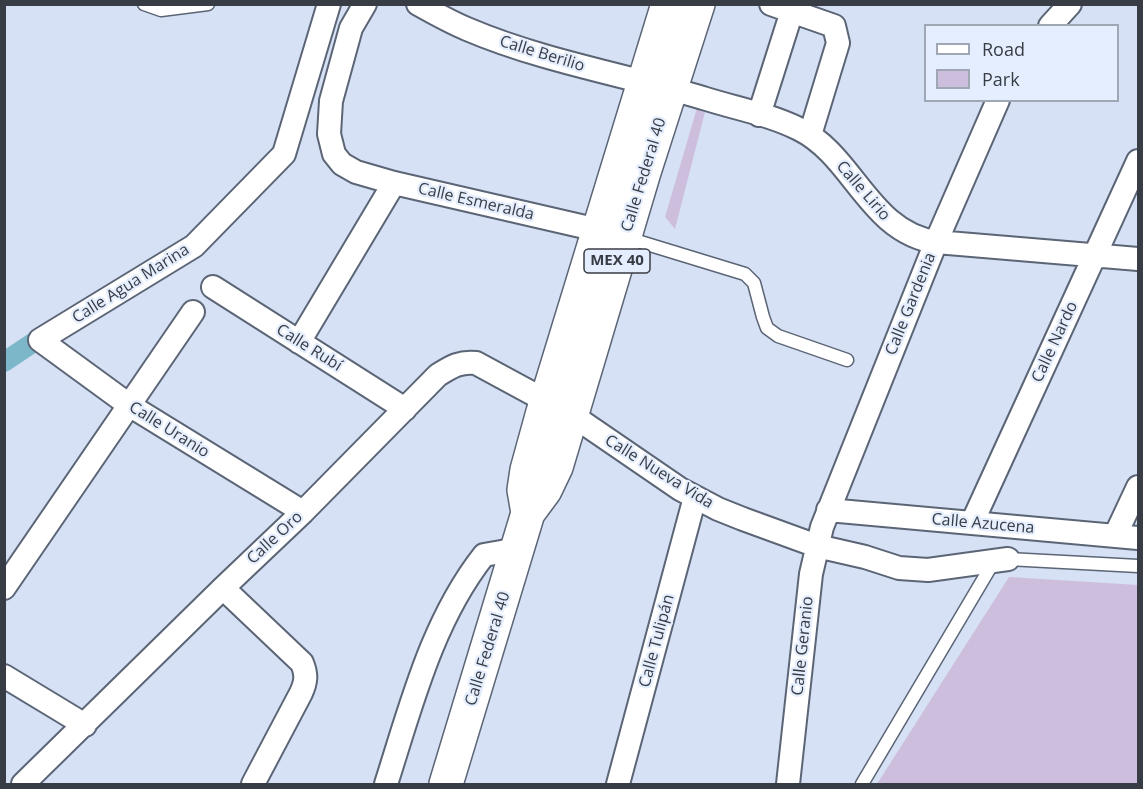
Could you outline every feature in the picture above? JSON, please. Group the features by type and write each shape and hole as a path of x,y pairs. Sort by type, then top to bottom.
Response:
{"main road":[{"name":"Calle Federal 40","path":"657,86 668,4"},
{"name":"Calle Federal 40","path":"446,784 528,513 545,490 556,467 559,408 657,86 698,4"}],"street":[{"name":"Calle Agua Marina","path":"40,340 194,246 284,154 329,4"},
{"name":"Calle Esmeralda","path":"365,4 351,28 331,101 329,134 334,153 342,164 356,172 394,183 611,233"},
{"name":"Calle Berilio","path":"418,4 466,29 498,41 657,86"},
{"path":"1052,24 1070,4"},
{"path":"759,115 782,8 834,26 838,43 810,135"},
{"name":"Calle Lirio","path":"657,86 759,115 810,135 827,150 891,223 912,236 936,242 1138,259"},
{"name":"Calle Gardenia","path":"828,510 936,242 997,102"},
{"name":"Calle Nardo","path":"972,523 1138,161"},
{"path":"299,342 394,183"},
{"name":"Calle Rubí","path":"213,287 405,409"},
{"path":"4,588 193,312"},
{"name":"Calle Uranio","path":"40,340 129,405 303,512"},
{"name":"Calle Oro","path":"23,784 303,512 438,375 464,362 476,363 559,408"},
{"name":"Calle Nueva Vida","path":"559,408 695,497 735,516 817,546 865,557 899,568 928,570 1008,559"},
{"path":"1115,536 1138,487"},
{"name":"Calle Tulipán","path":"618,784 695,497"},
{"name":"Calle Azucena","path":"828,510 1138,538"},
{"name":"Calle Geranio","path":"788,784 811,574 828,510"},
{"path":"386,784 423,670 467,577 484,555 518,549"},
{"path":"223,588 302,663 306,672 301,693 253,784"},
{"path":"4,676 85,726"}],"lane":[{"path":"144,4 161,10 208,4"},
{"path":"611,233 745,274 754,283 767,328 778,336 847,360"},
{"path":"862,784 990,568 1008,559 1138,566"}],"green space":[{"path":"697,108 705,112 675,229 665,217"},
{"path":"1009,577 1138,585 1138,784 877,784"}],"waterway":[{"path":"4,362 52,330"}]}
